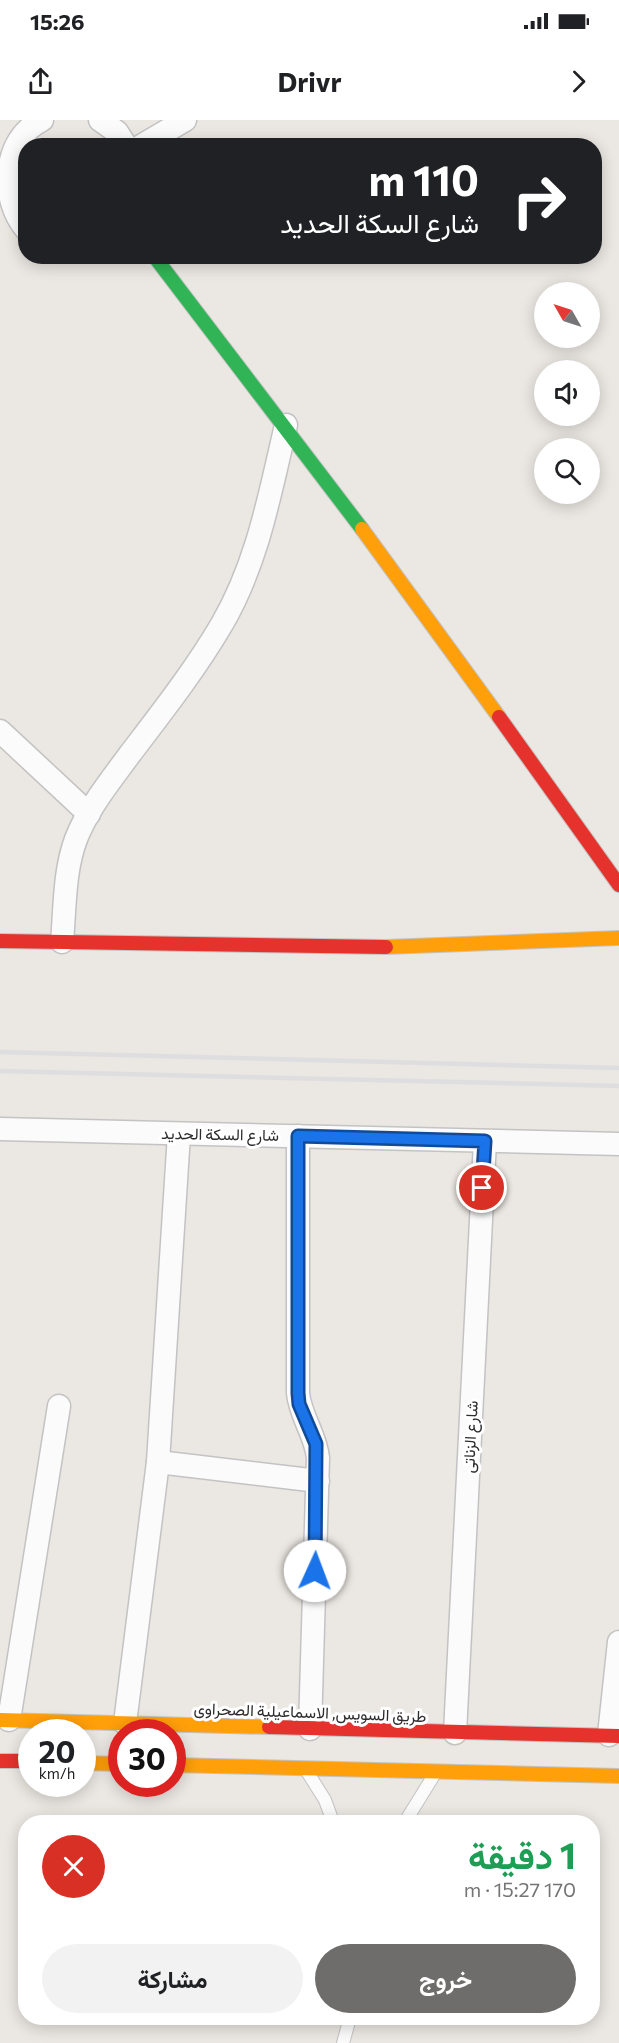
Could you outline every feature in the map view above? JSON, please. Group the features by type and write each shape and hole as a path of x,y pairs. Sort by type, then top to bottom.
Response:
{"main road":[{"path":"160,264 286,425 454,652 619,885"},
{"path":"0,941 293,948 505,945 619,938"},
{"name":"طريق السويس, الاسماعيلية الصحراوى","path":"4,1720 108,1723"},
{"name":"طريق السويس, الاسماعيلية الصحراوى","path":"186,1726 614,1736"},
{"path":"0,1761 18,1761"},
{"path":"186,1765 619,1776"}],"street":[{"path":"19,138 32,125 42,120"},
{"path":"100,120 117,132 121,138"},
{"path":"154,138 184,120"},
{"path":"18,139 6,162 2,188 9,207 18,218"},
{"path":"62,942 68,868 76,839 89,814 223,623 246,574 261,532 286,425"},
{"path":"0,731 89,814"},
{"name":"شارع السكة الحديد","path":"0,1130 619,1144"},
{"path":"126,1719 158,1462 179,1134"},
{"path":"298,1136 298,1393 299,1404 316,1444 318,1481 310,1729"},
{"name":"شارع الزناتى","path":"455,1733 485,1141"},
{"path":"4,1720 59,1406"},
{"path":"158,1462 318,1481"},
{"path":"614,1736 619,1642"}],"lane":[{"path":"306,1769 325,1800 330,1815"},
{"path":"409,1815 436,1773"},
{"path":"343,2043 345,2025"}],"railway":[{"path":"0,1052 619,1068"},
{"path":"0,1071 619,1086"}],"traffic: fast":[{"path":"160,264 362,529"}],"traffic: slow":[{"path":"362,529 499,717"},
{"path":"386,947 619,938"},
{"path":"0,1720 269,1727"},
{"path":"96,1763 108,1764"},
{"path":"186,1765 619,1776"}],"traffic: jam":[{"path":"499,717 619,885"},
{"path":"0,941 386,947"},
{"path":"269,1727 619,1736"},
{"path":"0,1761 18,1761"}],"route":[{"path":"315,1571 318,1458 316,1444 299,1404 298,1393 298,1136 485,1141 482,1188"}]}
